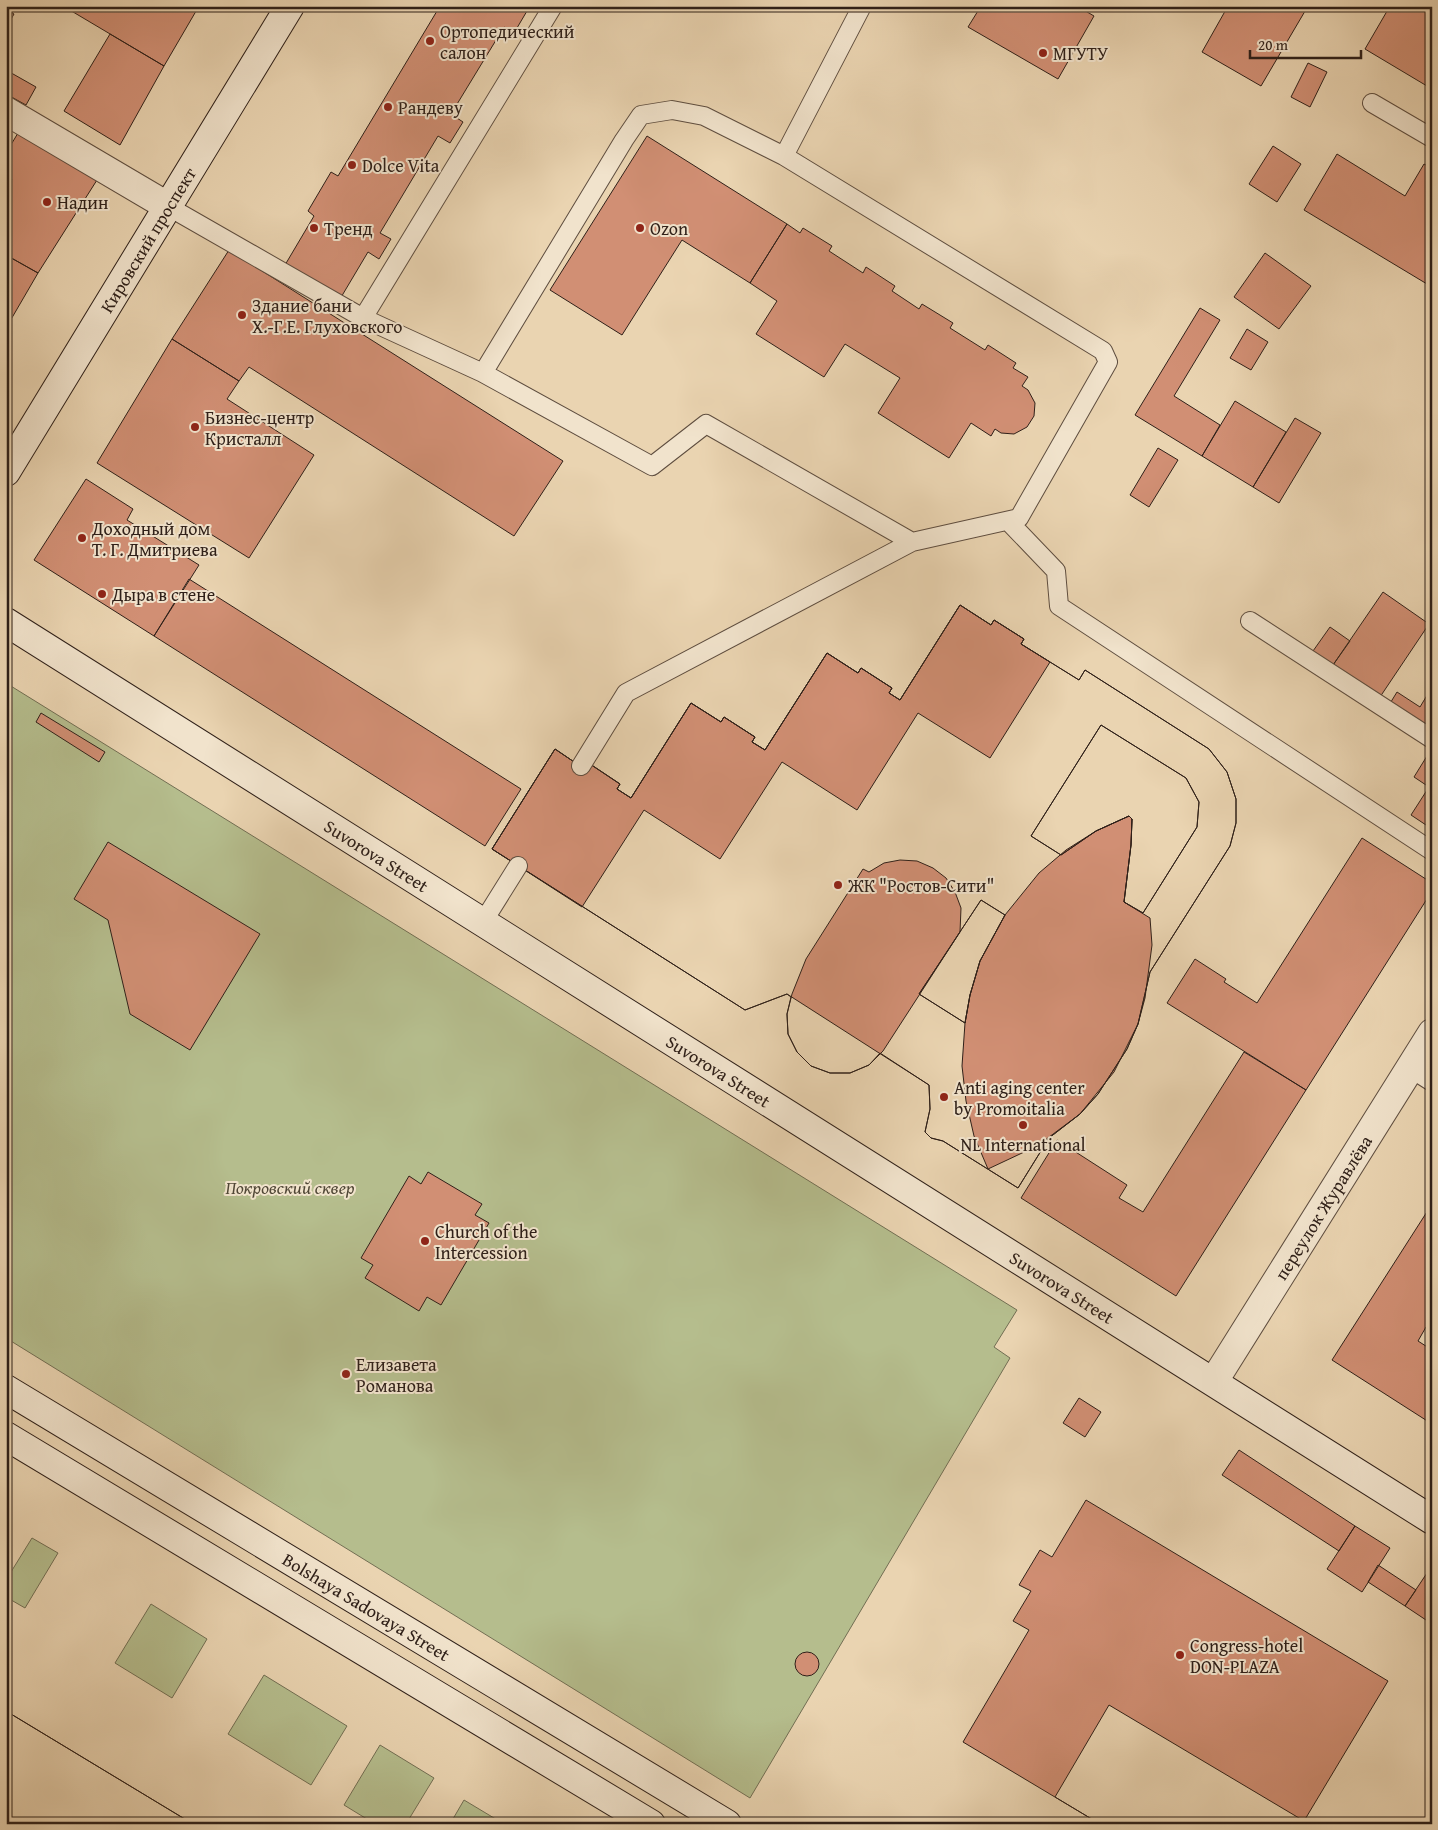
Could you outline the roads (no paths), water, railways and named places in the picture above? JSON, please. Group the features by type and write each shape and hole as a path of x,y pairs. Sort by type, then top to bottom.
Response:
{"street":[{"name":"Кировский проспект","path":"6,472 290,6"},
{"path":"6,111 169,207"},
{"name":"Suvorova Street","path":"6,622 1432,1520"},
{"name":"переулок Журавлёва","path":"1214,1381 1421,1075 1432,1033"},
{"name":"Bolshaya Sadovaya Street","path":"6,1389 727,1824"},
{"path":"6,1436 651,1824"}],"lane":[{"path":"363,318 553,6"},
{"path":"784,156 862,6"},
{"path":"1372,103 1432,138"},
{"path":"483,373 641,115 672,110 704,116 784,156 1103,351 1108,362 1019,518 1009,522 912,542 626,693 581,766"},
{"path":"169,207 363,318 483,373 652,466 706,424 912,542"},
{"path":"1009,522 1056,571 1059,606 1432,851"},
{"path":"1250,621 1432,739"},
{"path":"483,922 518,866"}],"place":[{"name":"Ортопедический салон","path":"430,41"},
{"name":"МГУТУ","path":"1043,53"},
{"name":"Рандеву","path":"388,107"},
{"name":"Dolce Vita","path":"352,165"},
{"name":"Надин","path":"47,202"},
{"name":"Тренд","path":"314,228"},
{"name":"Ozon","path":"640,228"},
{"name":"Здание бани Х.-Г.Е. Глуховского","path":"242,315"},
{"name":"Бизнес-центр Кристалл","path":"195,427"},
{"name":"Доходный дом Т. Г. Дмитриева","path":"82,538"},
{"name":"Дыра в стене","path":"102,594"},
{"name":"ЖК \"Ростов-Сити\"","path":"838,885"},
{"name":"Anti aging center by Promoitalia","path":"944,1097"},
{"name":"NL International","path":"1023,1125"},
{"name":"Church of the Intercession","path":"425,1241"},
{"name":"Елизавета Романова","path":"346,1374"},
{"name":"Congress-hotel DON-PLAZA","path":"1180,1655"}],"park label":[{"name":"Покровский сквер","path":"290,1187"}]}
